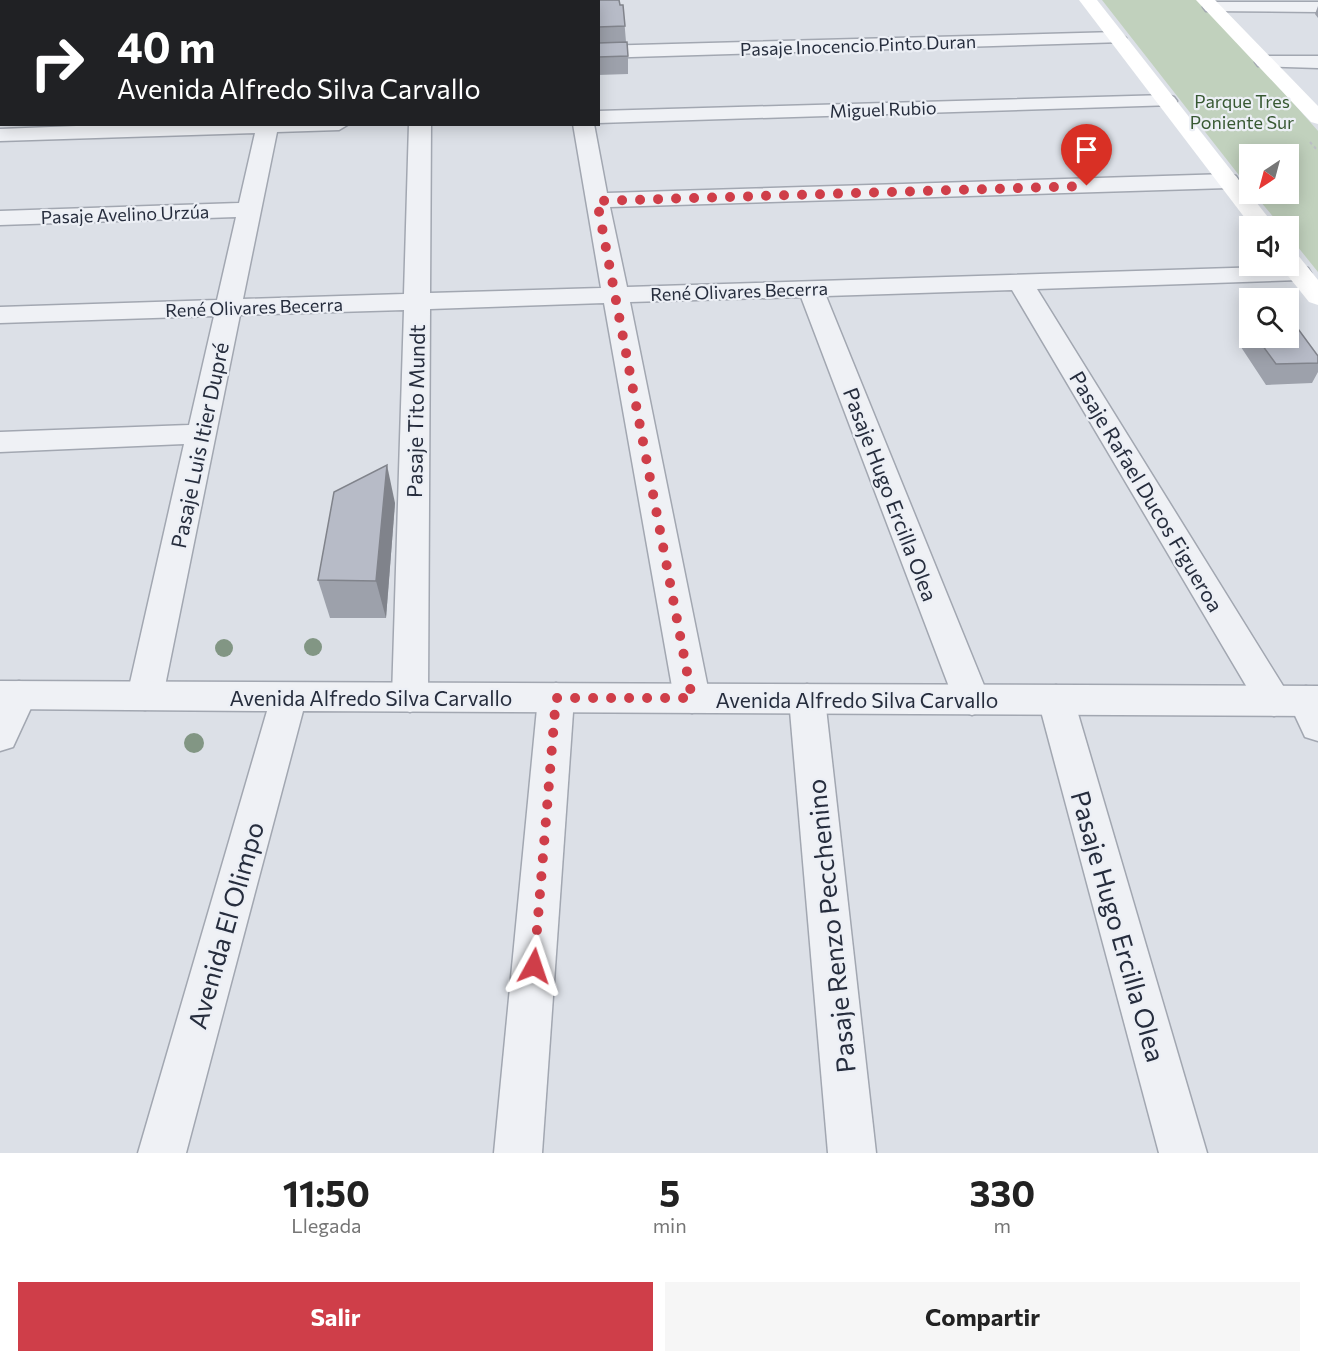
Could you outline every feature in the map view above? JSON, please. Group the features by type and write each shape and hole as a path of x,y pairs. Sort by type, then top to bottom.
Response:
{"main road":[{"path":"1088,0 1255,216"},
{"path":"1208,4 1318,118"},
{"path":"1299,272 1318,297"}],"street":[{"path":"1208,4 1318,7"},
{"name":"Pasaje Inocencio Pinto Duran","path":"600,52 1117,38"},
{"path":"1265,62 1318,62"},
{"name":"Miguel Rubio","path":"600,117 1167,101"},
{"path":"0,135 110,128 268,126"},
{"name":"Pasaje Luis Itier Dupré","path":"146,696 268,126"},
{"name":"Pasaje Tito Mundt","path":"410,697 420,126"},
{"path":"583,126 692,698"},
{"path":"597,201 1228,182"},
{"name":"Pasaje Avelino Urzúa","path":"0,218 249,210"},
{"name":"René Olivares Becerra","path":"0,315 1020,282 1239,269"},
{"name":"Pasaje Rafael Ducos Figueroa","path":"1020,282 1304,707"},
{"name":"Pasaje Hugo Ercilla Olea","path":"811,289 972,699"},
{"path":"0,442 202,434"},
{"path":"0,736 10,695"},
{"name":"Avenida Alfredo Silva Carvallo","path":"10,695 972,699 1304,707"},
{"name":"Avenida El Olimpo","path":"162,1153 289,696"},
{"path":"518,1153 556,698"},
{"name":"Pasaje Renzo Pecchenino","path":"807,699 852,1153"},
{"name":"Pasaje Hugo Ercilla Olea","path":"1056,700 1183,1153"}],"green space":[{"name":"Parque Tres Poniente Sur","path":"1102,0 1202,0 1318,131 1318,272 1299,248 1299,216 1273,216 1262,204 1299,204 1299,144 1239,144 1239,175"}],"building":[{"path":"600,0 619,0 620,5 623,5 625,26 600,27"},
{"path":"627,42 628,56 600,57 600,43"},
{"path":"1299,330 1318,356 1318,363 1276,364 1264,348 1299,348"},
{"path":"387,465 376,581 318,580 334,492"}],"route":[{"path":"534,966 556,698 692,698 597,201 1087,186"}]}
